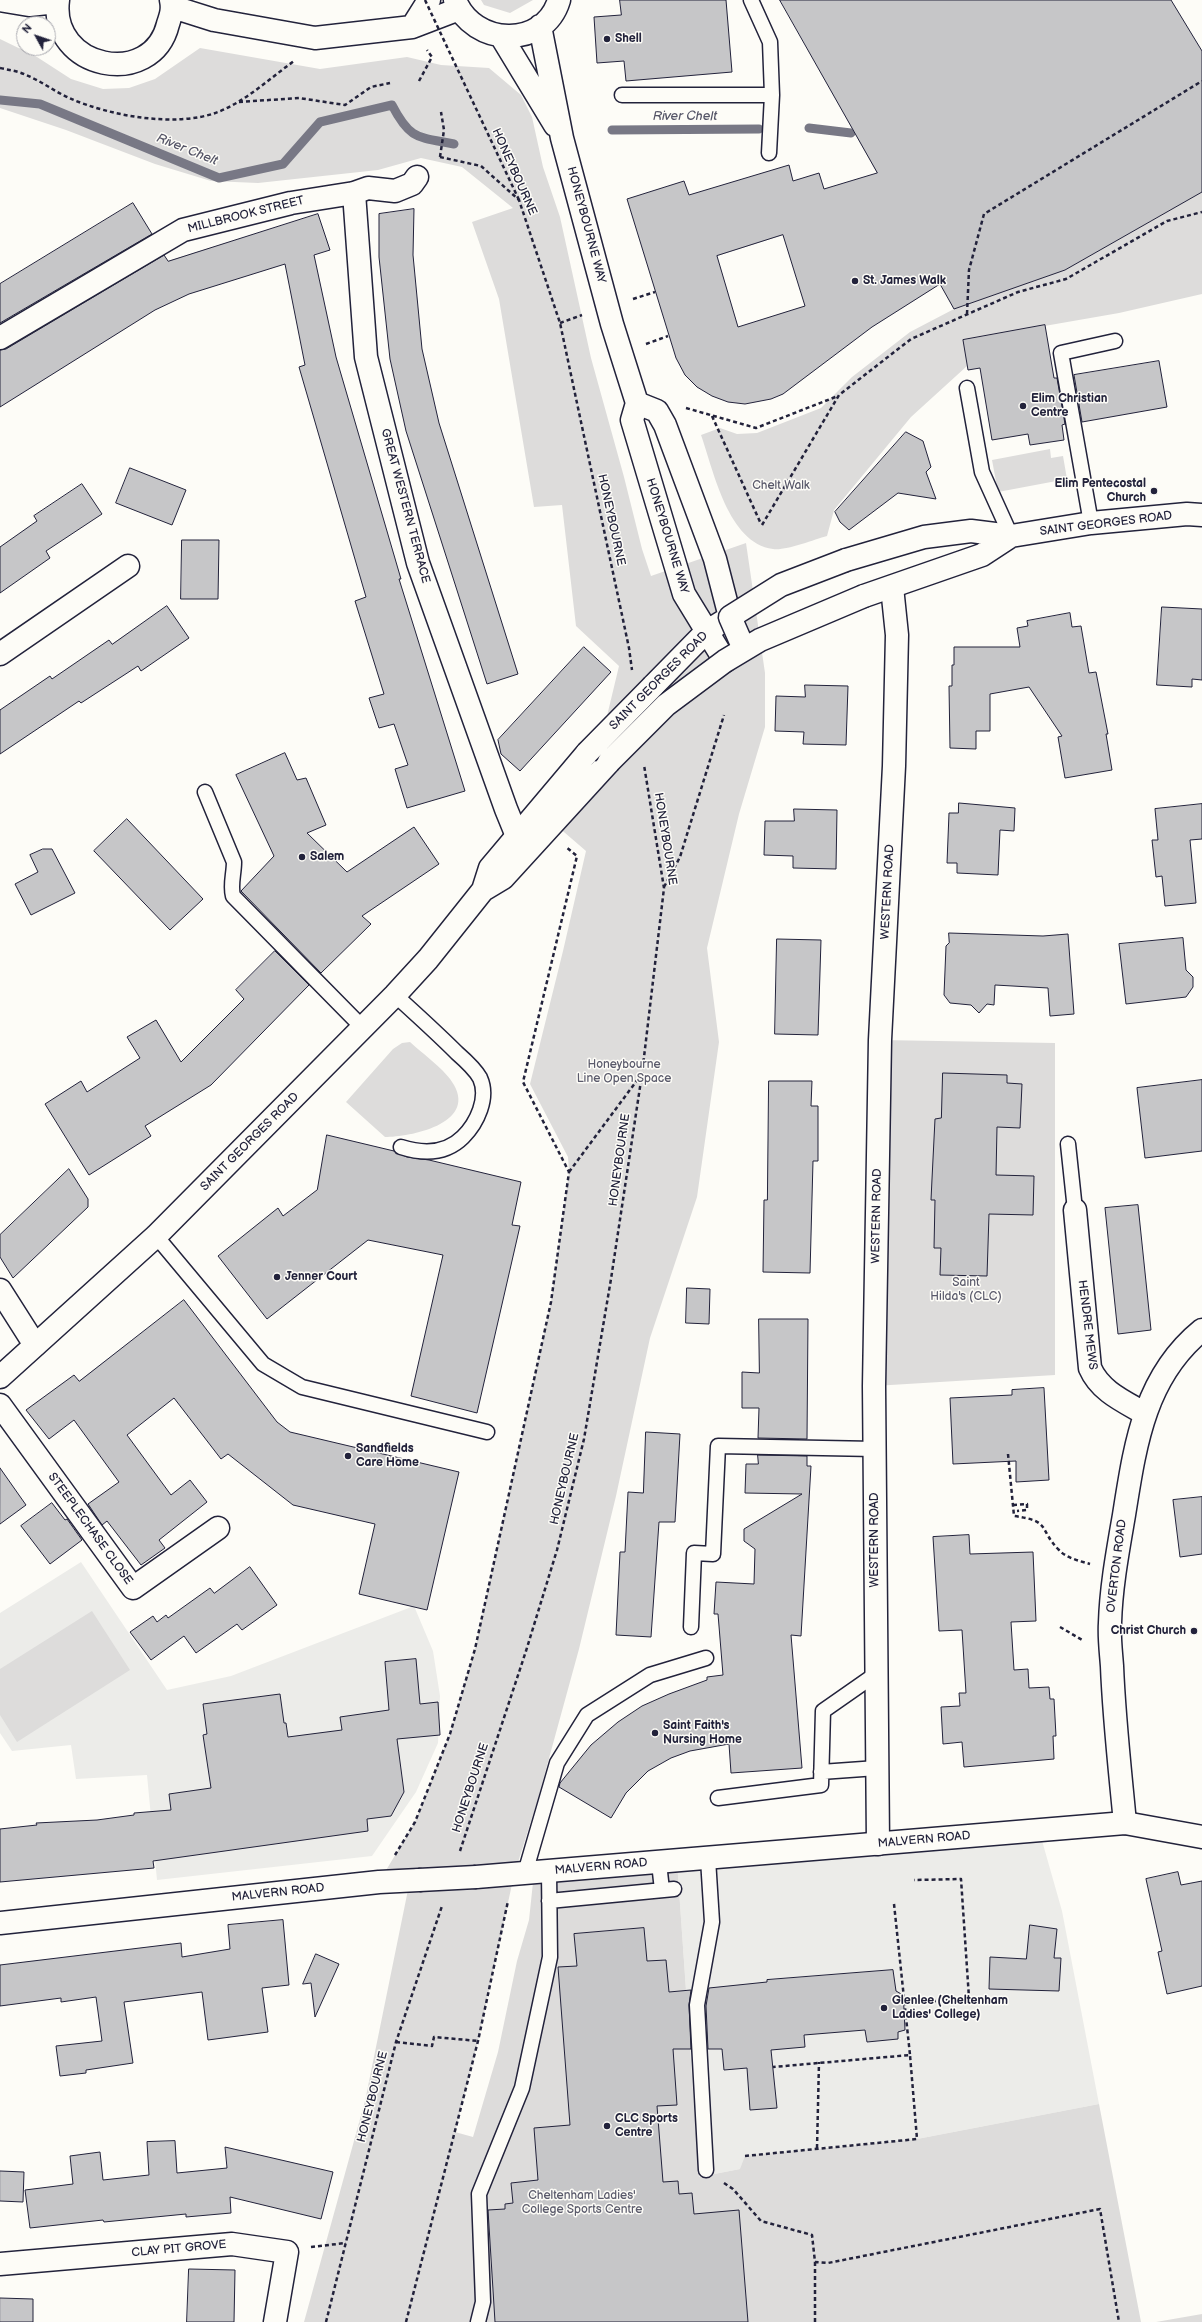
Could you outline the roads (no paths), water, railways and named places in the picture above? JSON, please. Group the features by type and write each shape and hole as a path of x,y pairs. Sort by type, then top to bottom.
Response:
{"street":[{"path":"0,0 29,5 58,1 60,25 69,43 86,57 104,64 131,63 149,54 166,34 172,4 214,20 315,38 412,27 457,5 466,19 482,31 500,36 522,35 540,26 556,9 559,0"},
{"path":"412,27 430,0"},
{"name":"HONEYBOURNE WAY","path":"540,26 562,138 612,324 637,404 632,420 684,594 725,661"},
{"name":"HONEYBOURNE WAY","path":"500,36 562,138"},
{"name":"MILLBROOK STREET","path":"0,338 183,230 291,203 354,193 368,188 399,190 412,184 417,176"},
{"name":"GREAT WESTERN TERRACE","path":"354,193 366,357 418,563 522,844"},
{"path":"637,404 657,411 665,425 715,559 730,616 744,649"},
{"name":"SAINT GEORGES ROAD","path":"522,844 587,752 706,632 781,585 846,560 924,537 971,531 1011,536 1091,523 1187,514 1202,515"},
{"name":"SAINT GEORGES ROAD","path":"0,1377 156,1236 395,995 428,958 483,890 490,868 522,844 545,831 609,762 666,704 744,649 864,596 982,555 1011,536"},
{"path":"0,654 128,566"},
{"name":"WESTERN ROAD","path":"878,1844 874,1449 880,1040 894,774 897,635 892,587"},
{"name":"HENDRE MEWS","path":"1074,1210 1090,1368 1095,1379 1103,1387 1144,1413"},
{"path":"0,1290 35,1346"},
{"name":"OVERTON ROAD","path":"1125,1823 1113,1694 1110,1624 1116,1569 1133,1461 1144,1413 1167,1370 1181,1351 1202,1330"},
{"name":"STEEPLECHASE CLOSE","path":"0,1405 133,1588 218,1528"},
{"name":"MALVERN ROAD","path":"0,1923 379,1882 549,1872 1125,1823 1202,1837"},
{"name":"CLAY PIT GROVE","path":"0,2264 232,2244 287,2252 275,2322"}],"lane":[{"path":"751,0 770,42 772,95 769,153"},
{"path":"622,95 772,95"},
{"path":"1091,523 1061,353 1115,341"},
{"path":"967,388 982,472 1011,536"},
{"path":"205,792 234,862 234,875 231,886 233,896 362,1028"},
{"path":"395,995 468,1064 480,1079 482,1092 478,1117 470,1130 459,1141 446,1148 431,1152 416,1152 401,1147"},
{"path":"1068,1144 1074,1210"},
{"path":"156,1236 263,1364 269,1368 302,1386 487,1432"},
{"path":"691,1628 694,1553 713,1554 718,1446 874,1449"},
{"path":"519,1874 557,1763 587,1715 650,1675 706,1658"},
{"path":"718,1798 821,1786 823,1711 876,1674"},
{"path":"821,1772 877,1768"},
{"path":"706,2170 697,2005 712,1922 708,1859"},
{"path":"549,1901 668,1889 659,1863"},
{"path":"478,2322 483,2302 479,2194 522,2088 550,1957 549,1872"}],"waterway":[{"name":"River Chelt","path":"0,100 40,104 219,178 283,164 320,122 392,105 404,125 416,135 423,138 454,144"},
{"name":"River Chelt","path":"809,128 851,133"},
{"name":"River Chelt","path":"612,130 759,129"}],"place":[{"name":"Shell","path":"607,39"},
{"name":"St. James Walk","path":"855,281"},
{"name":"Elim Christian Centre","path":"1023,406"},
{"name":"Elim Pentecostal Church","path":"1154,491"},
{"name":"Salem","path":"302,857"},
{"name":"Jenner Court","path":"277,1277"},
{"name":"Sandfields Care Home","path":"348,1456"},
{"name":"Christ Church","path":"1194,1631"},
{"name":"Saint Faith's Nursing Home","path":"655,1733"},
{"name":"Glenlee (Cheltenham Ladies' College)","path":"884,2008"},
{"name":"CLC Sports Centre","path":"607,2126"}],"park label":[{"name":"Chelt Walk","path":"781,486"},
{"name":"Honeybourne Line Open Space","path":"624,1072"},
{"name":"Saint Hilda's (CLC)","path":"966,1290"},
{"name":"Cheltenham Ladies' College Sports Centre","path":"582,2203"}]}
